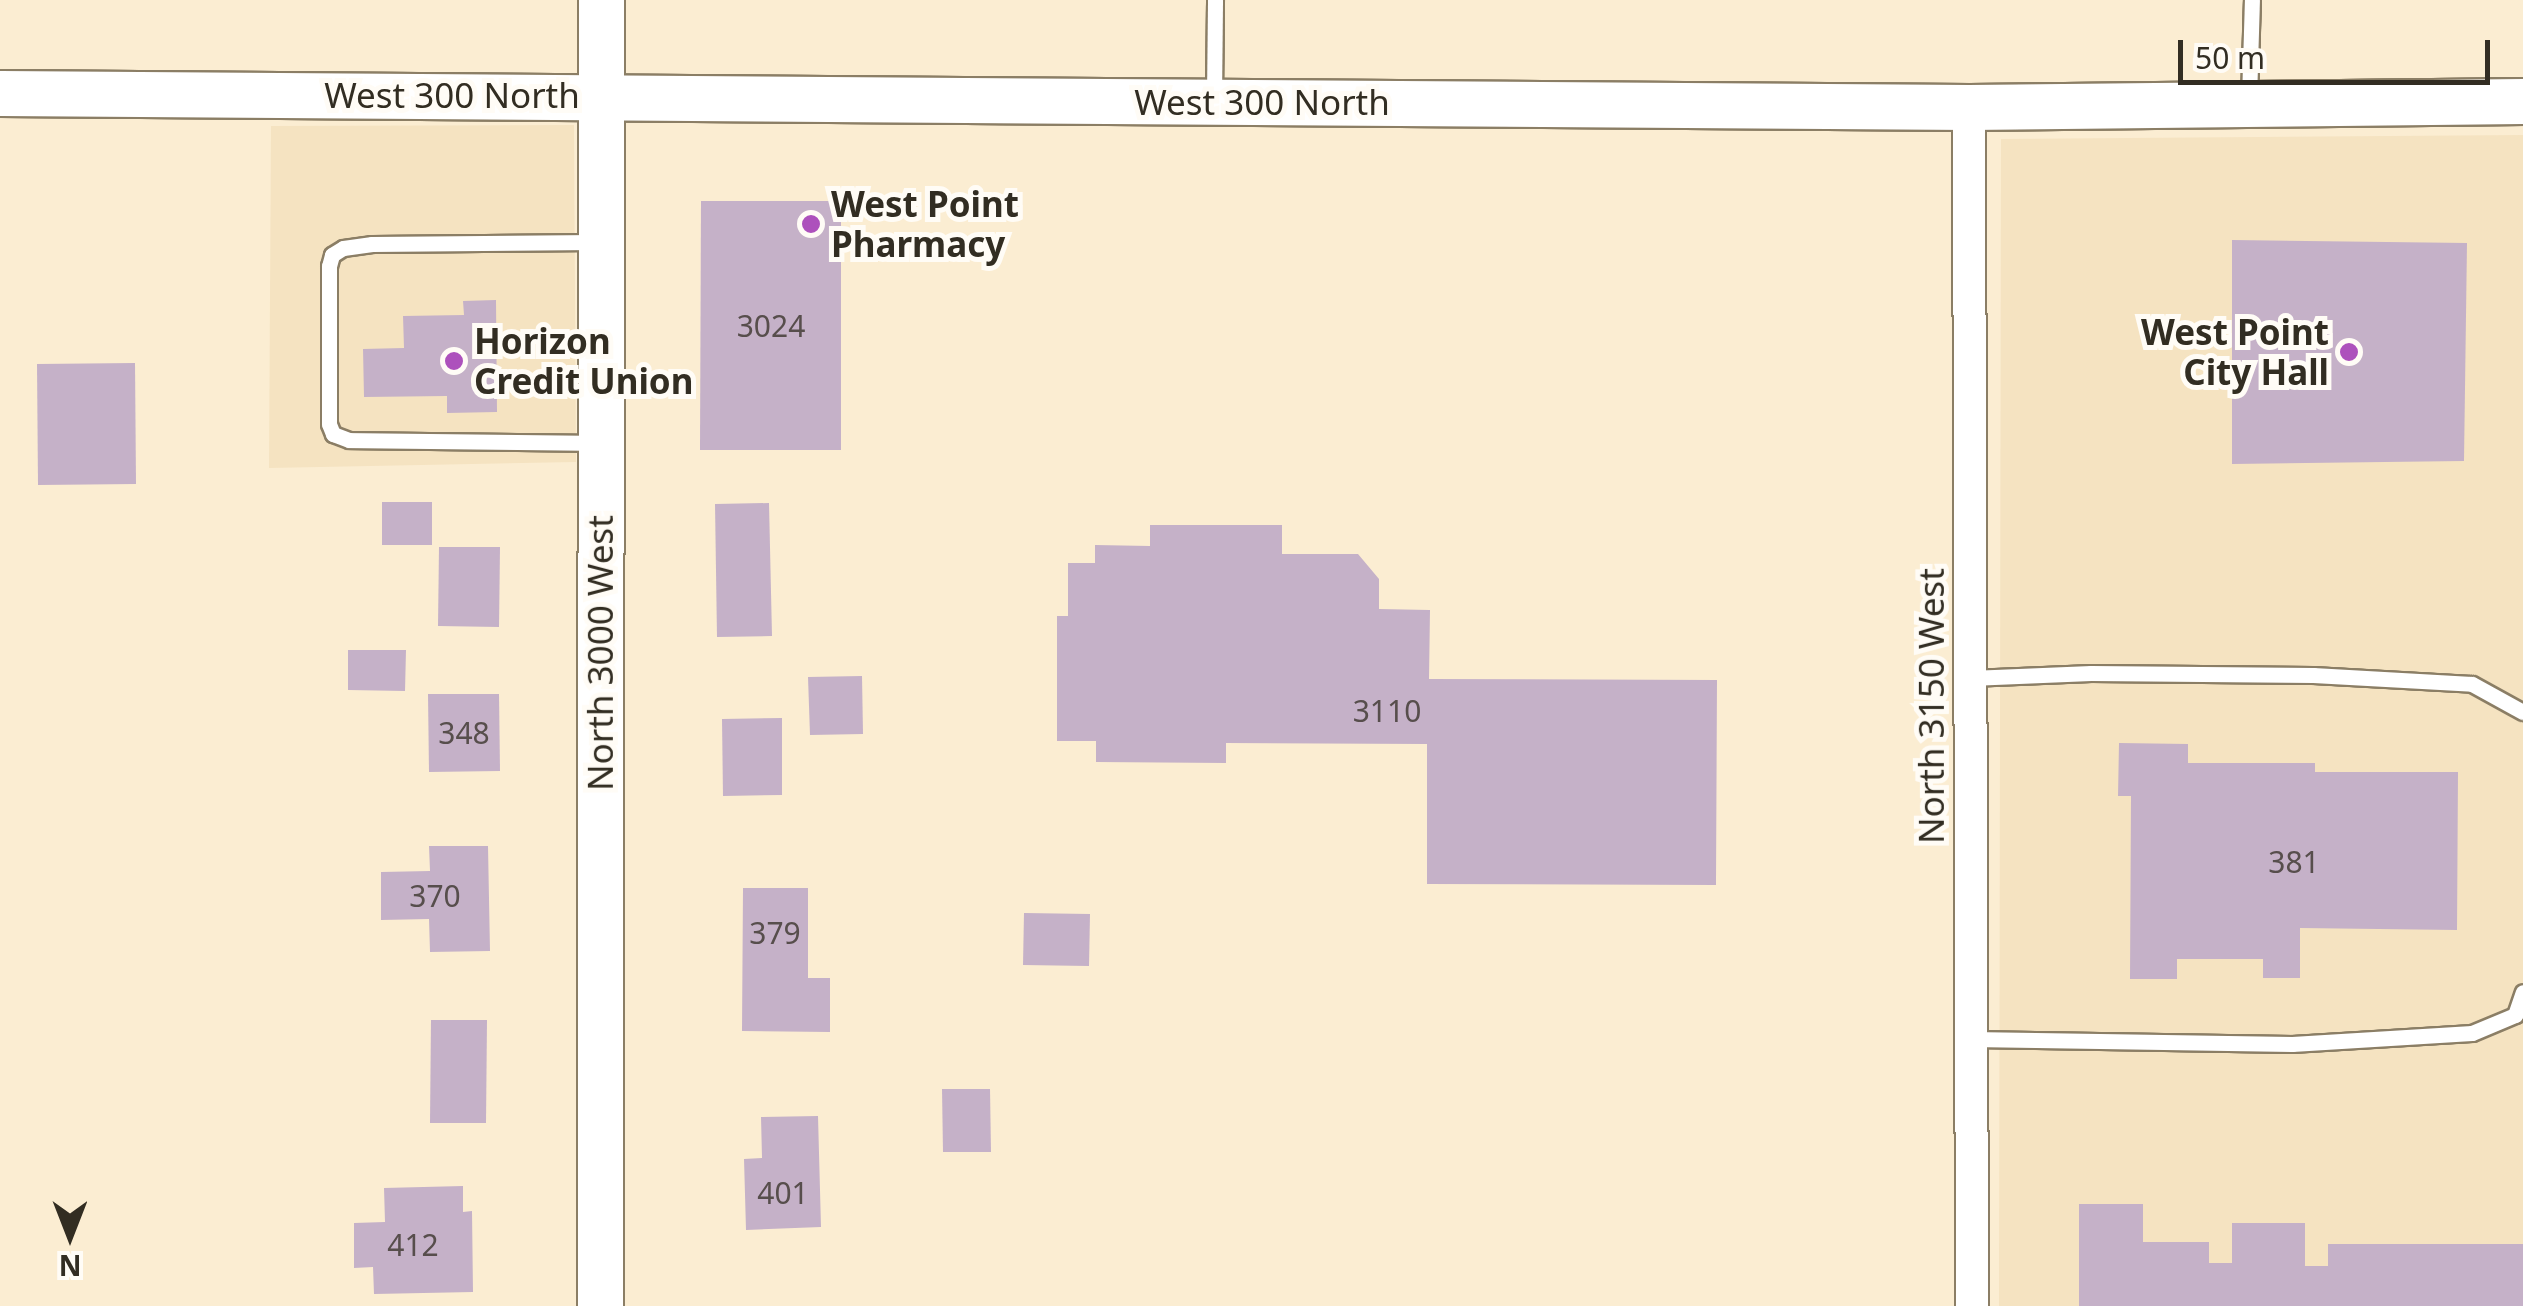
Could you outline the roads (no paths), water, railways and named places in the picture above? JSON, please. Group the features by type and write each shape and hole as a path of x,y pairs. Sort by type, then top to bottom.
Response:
{"main road":[{"name":"North 3000 West","path":"600,1306 602,0"},
{"name":"West 300 North","path":"0,93 1969,106 2523,101"}],"street":[{"name":"North 3150 West","path":"1969,106 1972,1306"}],"lane":[{"path":"1214,102 1215,0"},
{"path":"2249,103 2252,0"},
{"path":"599,242 350,245 332,255 329,266 329,424 334,434 349,440 599,443"},
{"path":"1970,678 2313,675 2472,684 2523,712"},
{"path":"1972,1039 2292,1044 2472,1034 2515,1016 2523,992"}],"place":[{"name":"West Point Pharmacy","path":"811,224"},
{"name":"West Point City Hall","path":"2349,352"},
{"name":"Horizon Credit Union","path":"454,361"}]}
